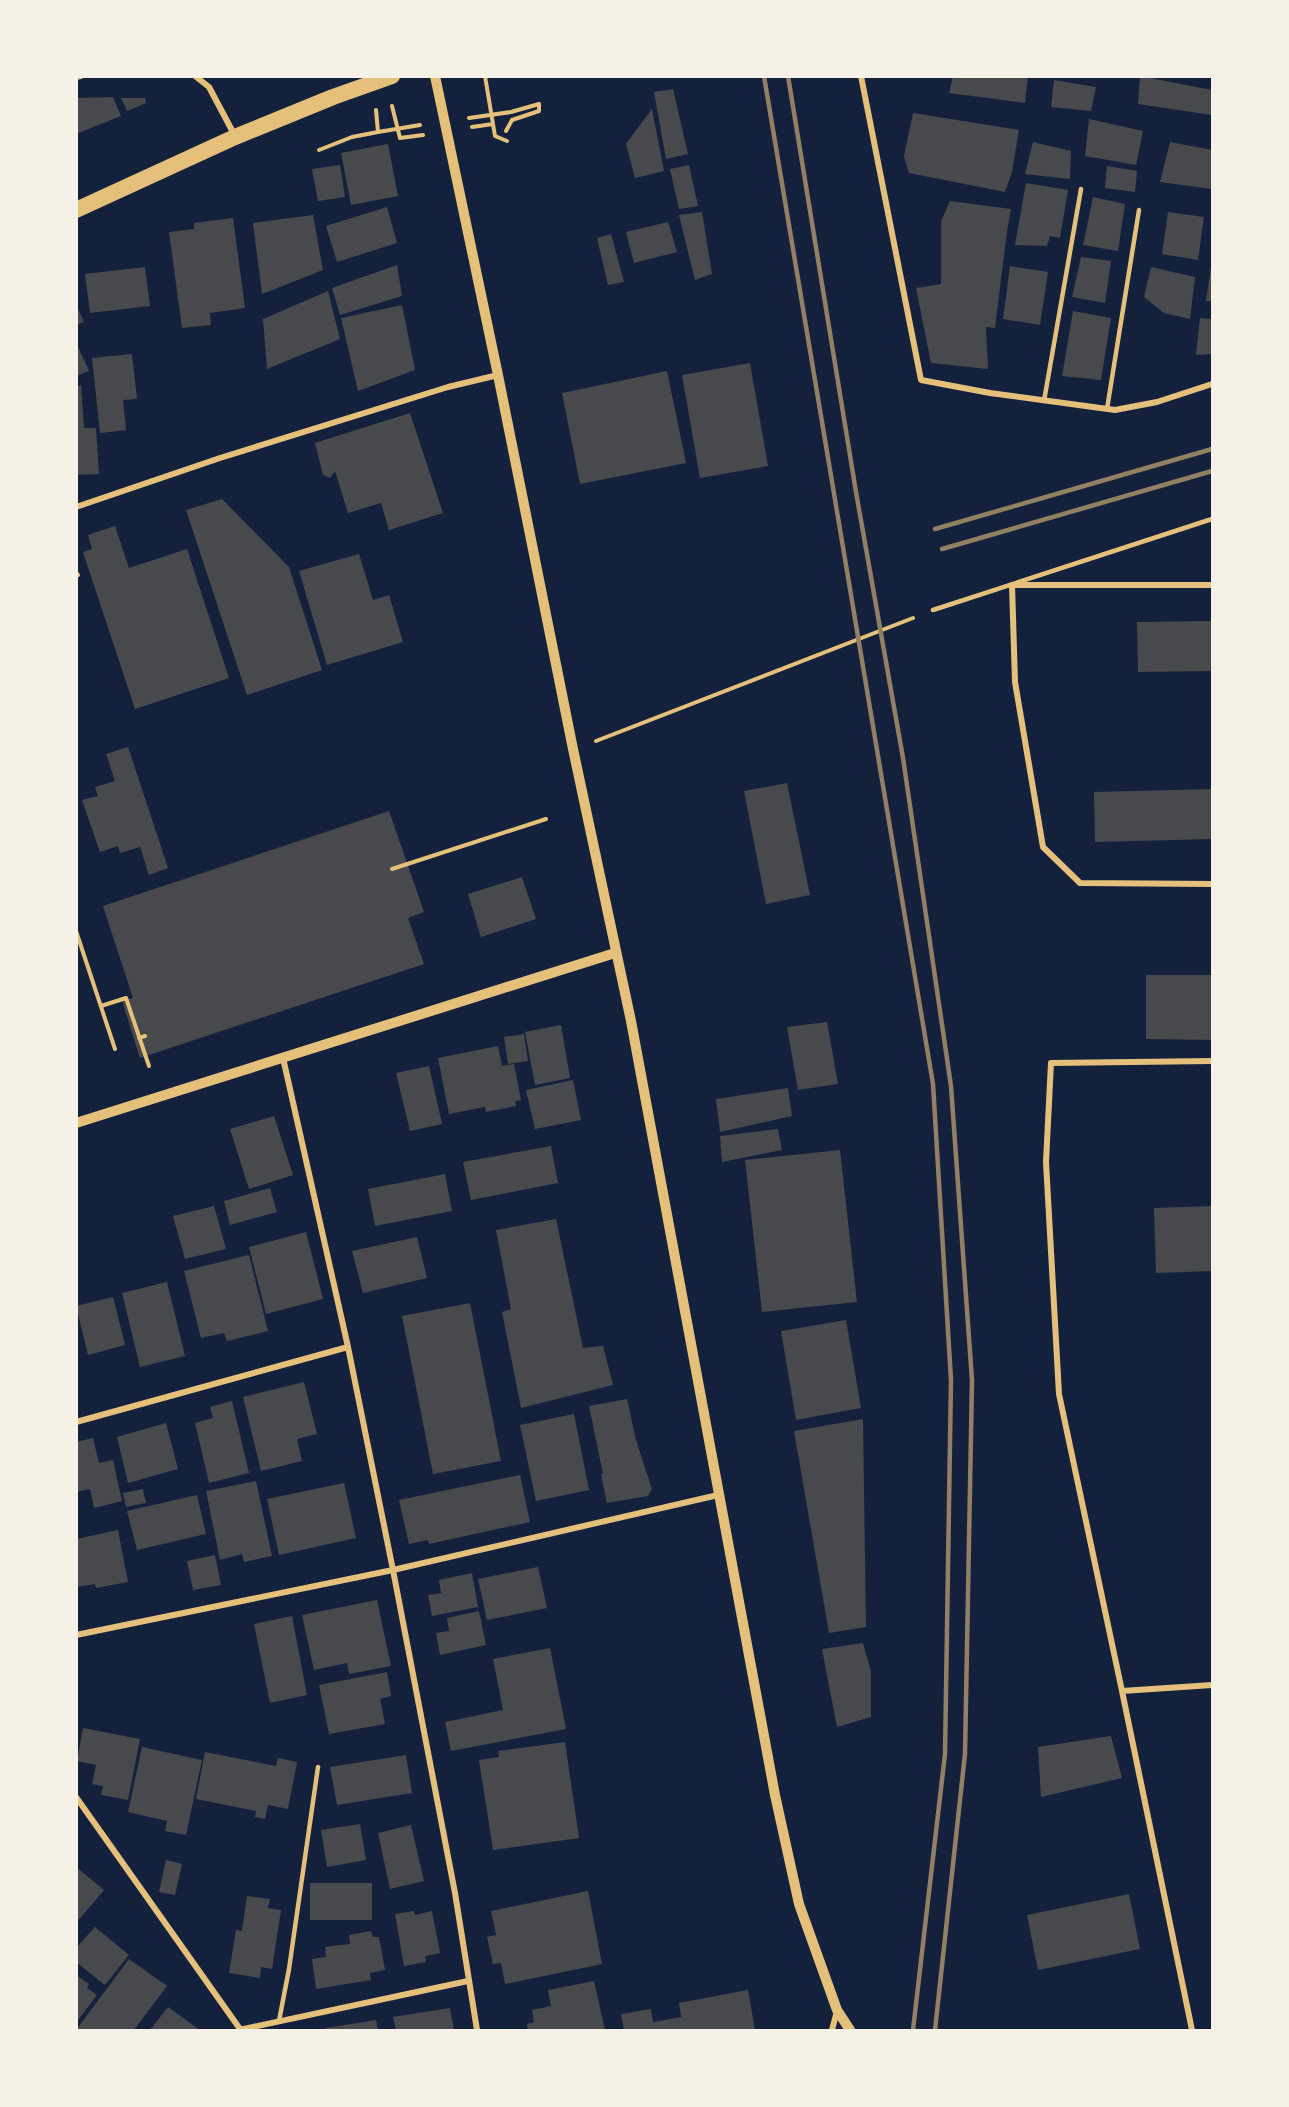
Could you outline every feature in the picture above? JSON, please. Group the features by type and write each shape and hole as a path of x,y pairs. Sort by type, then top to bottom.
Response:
{"highway":[{"path":"76,210 235,137 392,76"}],"street":[{"path":"76,77 81,76"},
{"path":"195,76 209,87 235,137"},
{"path":"435,76 615,953 631,1021 775,1795 799,1904 837,2010 850,2031"},
{"path":"861,76 921,380 990,393 1115,411 1157,402 1212,384"},
{"path":"76,507 220,458 437,390 498,375"},
{"path":"1212,585 1011,585 1016,682 1043,847 1080,884 1212,884"},
{"path":"76,1123 615,953"},
{"path":"283,1058 348,1347 393,1570 455,1893 477,2031"},
{"path":"1192,2031 1059,1394 1046,1162 1051,1063 1212,1061"},
{"path":"76,1422 348,1347"},
{"path":"76,1635 393,1570 718,1495"},
{"path":"1122,1691 1212,1685"},
{"path":"76,1797 239,2030 468,1981"},
{"path":"832,2031 837,2010"}],"lane":[{"path":"1044,401 1081,189"},
{"path":"1107,409 1139,210"},
{"path":"933,610 1212,519"},
{"path":"279,2020 289,1969 318,1767"}],"path":[{"path":"485,76 495,135 507,141"},
{"path":"506,131 512,120 539,111 539,104 511,112"},
{"path":"319,150 378,132"},
{"path":"573,748 627,730 933,610"},
{"path":"392,869 546,819"},
{"path":"76,931 115,1049"},
{"path":"101,1006 126,998 149,1066"},
{"path":"139,1038 145,1036"}],"building":[{"path":"953,76 1028,76 1025,103 949,93"},
{"path":"1140,76 1212,90 1212,115 1138,104"},
{"path":"1054,80 1096,87 1091,111 1051,107"},
{"path":"673,89 688,154 666,159 654,92"},
{"path":"113,97 121,116 76,134 76,98"},
{"path":"121,98 145,98 146,103 127,111"},
{"path":"652,109 664,171 635,178 626,144"},
{"path":"913,113 1019,130 1012,172 1005,192 909,173 904,156"},
{"path":"1089,119 1143,131 1136,165 1085,156"},
{"path":"1033,142 1071,151 1070,179 1025,174"},
{"path":"1170,142 1212,150 1212,189 1160,182"},
{"path":"388,144 398,196 351,205 341,153"},
{"path":"340,165 345,197 318,201 312,169"},
{"path":"689,165 698,206 679,209 670,169"},
{"path":"1107,166 1137,171 1135,192 1105,188"},
{"path":"1026,183 1068,190 1060,238 1050,236 1047,246 1015,245"},
{"path":"1093,197 1125,204 1118,251 1083,245"},
{"path":"950,201 1011,209 995,328 986,327 988,369 931,363 916,288 941,284 941,221"},
{"path":"387,207 397,243 337,262 326,226"},
{"path":"702,212 712,274 695,280 679,215"},
{"path":"1168,212 1204,217 1198,260 1162,254"},
{"path":"313,215 323,270 262,294 253,223"},
{"path":"233,218 245,308 210,313 211,325 182,328 169,232 194,229 194,223"},
{"path":"668,222 677,252 634,263 626,232"},
{"path":"611,234 624,282 608,285 597,238"},
{"path":"1081,257 1111,261 1105,303 1072,297"},
{"path":"397,265 402,296 340,315 332,288"},
{"path":"1010,266 1048,272 1040,325 1003,319"},
{"path":"145,267 150,306 90,313 85,274"},
{"path":"1151,267 1195,277 1190,319 1164,313 1144,297"},
{"path":"1211,267 1212,301 1206,301"},
{"path":"328,291 340,339 267,369 263,319"},
{"path":"76,305 84,322 76,325"},
{"path":"402,305 415,370 358,391 341,318"},
{"path":"1073,311 1111,318 1101,380 1062,376"},
{"path":"1200,318 1212,319 1212,354 1196,355"},
{"path":"76,342 89,371 76,376"},
{"path":"132,354 137,399 123,400 126,430 100,433 92,358"},
{"path":"750,363 768,466 700,478 682,375"},
{"path":"667,371 686,463 580,484 562,393"},
{"path":"81,385 84,428 96,428 99,474 76,475 76,387"},
{"path":"410,413 443,513 389,530 381,503 348,513 335,471 330,478 323,475 315,443"},
{"path":"222,499 289,567 322,670 247,695 186,510"},
{"path":"115,526 129,568 187,549 229,678 135,709 83,552 92,549 88,535"},
{"path":"359,554 373,600 389,595 403,642 327,665 299,571"},
{"path":"1212,621 1212,671 1138,672 1137,622"},
{"path":"128,747 168,868 149,875 140,847 120,853 118,846 100,852 82,800 98,796 95,787 115,781 106,754"},
{"path":"787,783 810,895 766,904 744,791"},
{"path":"1212,789 1212,839 1095,842 1094,792"},
{"path":"389,811 424,912 408,918 424,964 140,1058 122,1001 133,998 103,906"},
{"path":"522,877 536,919 481,937 468,894"},
{"path":"1146,975 1212,975 1212,1040 1146,1039"},
{"path":"827,1022 838,1084 798,1090 787,1027"},
{"path":"561,1025 570,1078 535,1085 525,1032"},
{"path":"524,1034 528,1061 508,1064 504,1037"},
{"path":"498,1046 502,1066 514,1064 521,1100 515,1101 516,1106 486,1112 485,1107 449,1114 438,1058"},
{"path":"429,1066 442,1124 410,1131 396,1073"},
{"path":"573,1080 581,1120 535,1129 526,1090"},
{"path":"788,1088 792,1116 720,1132 716,1099"},
{"path":"274,1116 293,1175 249,1189 230,1129"},
{"path":"778,1129 782,1150 722,1162 720,1136"},
{"path":"551,1146 558,1183 471,1200 463,1162"},
{"path":"840,1150 857,1302 762,1312 745,1160"},
{"path":"445,1174 452,1211 375,1226 368,1189"},
{"path":"270,1188 277,1212 230,1225 224,1201"},
{"path":"214,1206 226,1249 185,1259 173,1216"},
{"path":"1212,1206 1212,1271 1156,1273 1154,1208"},
{"path":"556,1219 583,1348 603,1346 613,1385 521,1408 502,1312 511,1309 496,1230"},
{"path":"306,1232 323,1299 266,1314 249,1247"},
{"path":"417,1237 427,1278 363,1293 352,1251"},
{"path":"249,1255 268,1331 227,1341 224,1333 201,1338 184,1271"},
{"path":"167,1282 185,1356 140,1367 122,1293"},
{"path":"113,1297 125,1345 88,1355 76,1306"},
{"path":"470,1303 501,1461 433,1474 402,1316"},
{"path":"846,1320 861,1408 796,1420 781,1331"},
{"path":"304,1382 317,1434 297,1439 302,1461 261,1471 243,1397"},
{"path":"627,1399 636,1440 652,1489 648,1496 607,1503 589,1406"},
{"path":"232,1401 249,1473 209,1483 195,1423 213,1418 210,1407"},
{"path":"574,1414 589,1490 536,1501 520,1425"},
{"path":"863,1419 866,1627 829,1633 794,1431"},
{"path":"166,1423 178,1469 128,1483 117,1437"},
{"path":"93,1438 99,1463 113,1460 122,1501 94,1508 90,1489 76,1492 76,1442"},
{"path":"520,1475 530,1522 429,1544 428,1540 409,1544 399,1500"},
{"path":"256,1481 272,1556 244,1562 242,1554 220,1560 206,1491"},
{"path":"344,1483 356,1538 279,1555 267,1499"},
{"path":"143,1489 146,1503 126,1507 123,1493"},
{"path":"197,1495 206,1534 137,1550 127,1511"},
{"path":"118,1530 128,1582 96,1588 95,1584 76,1587 76,1539"},
{"path":"215,1555 221,1585 193,1590 187,1561"},
{"path":"538,1567 547,1608 487,1620 478,1579"},
{"path":"472,1573 478,1607 432,1616 428,1595 441,1593 439,1580"},
{"path":"377,1600 391,1666 349,1674 347,1663 314,1670 302,1615"},
{"path":"479,1611 486,1645 440,1655 436,1633 449,1631 447,1618"},
{"path":"292,1616 307,1695 270,1703 254,1624"},
{"path":"863,1643 871,1672 871,1717 837,1727 822,1649"},
{"path":"550,1648 566,1729 451,1751 445,1722 503,1710 493,1659"},
{"path":"387,1672 391,1696 380,1699 385,1724 329,1734 319,1685"},
{"path":"83,1728 140,1739 128,1800 101,1795 103,1786 92,1784 96,1765 77,1761"},
{"path":"1111,1736 1122,1778 1041,1797 1038,1747"},
{"path":"565,1742 579,1838 493,1850 479,1760 499,1757 498,1751"},
{"path":"142,1747 202,1760 186,1835 165,1831 167,1821 128,1812"},
{"path":"205,1752 276,1766 278,1758 297,1762 288,1809 268,1805 265,1819 255,1817 256,1811 196,1799"},
{"path":"406,1755 412,1793 337,1805 330,1767"},
{"path":"360,1824 366,1860 327,1867 321,1830"},
{"path":"411,1825 424,1881 390,1889 378,1833"},
{"path":"166,1860 182,1864 175,1895 159,1892"},
{"path":"76,1867 104,1890 76,1923"},
{"path":"310,1883 372,1883 372,1920 310,1920"},
{"path":"588,1891 602,1964 505,1984 501,1963 493,1964 487,1937 496,1935 491,1911"},
{"path":"1129,1894 1140,1949 1038,1970 1027,1915"},
{"path":"247,1896 270,1899 268,1908 281,1910 272,1969 261,1967 260,1978 229,1973 236,1930 242,1931"},
{"path":"414,1911 415,1915 432,1911 440,1953 425,1956 426,1962 404,1966 395,1914"},
{"path":"95,1927 129,1955 105,1985 76,1962 76,1948"},
{"path":"371,1931 373,1937 379,1937 385,1970 370,1973 371,1980 316,1989 312,1959 326,1957 325,1947 350,1944 349,1935"},
{"path":"129,1959 167,1986 134,2030 76,2030"},
{"path":"76,1975 89,1984 87,1988 97,1995 76,2023"},
{"path":"594,1981 605,2030 528,2030 527,2024 534,2022 532,2010 551,2006 548,1990"},
{"path":"748,1990 755,2030 624,2030 621,2014 651,2009 653,2022 681,2017 679,2003"},
{"path":"168,2007 200,2030 150,2030"},
{"path":"450,2008 454,2030 396,2030 393,2017"},
{"path":"376,2020 378,2030 326,2030 326,2028"}],"railway":[{"path":"764,76 933,1084 951,1380 945,1754 913,2030"},
{"path":"788,76 856,492 903,758 951,1086 972,1380 965,1754 935,2030"},
{"path":"935,529 1212,449"},
{"path":"942,549 1212,471"}]}
